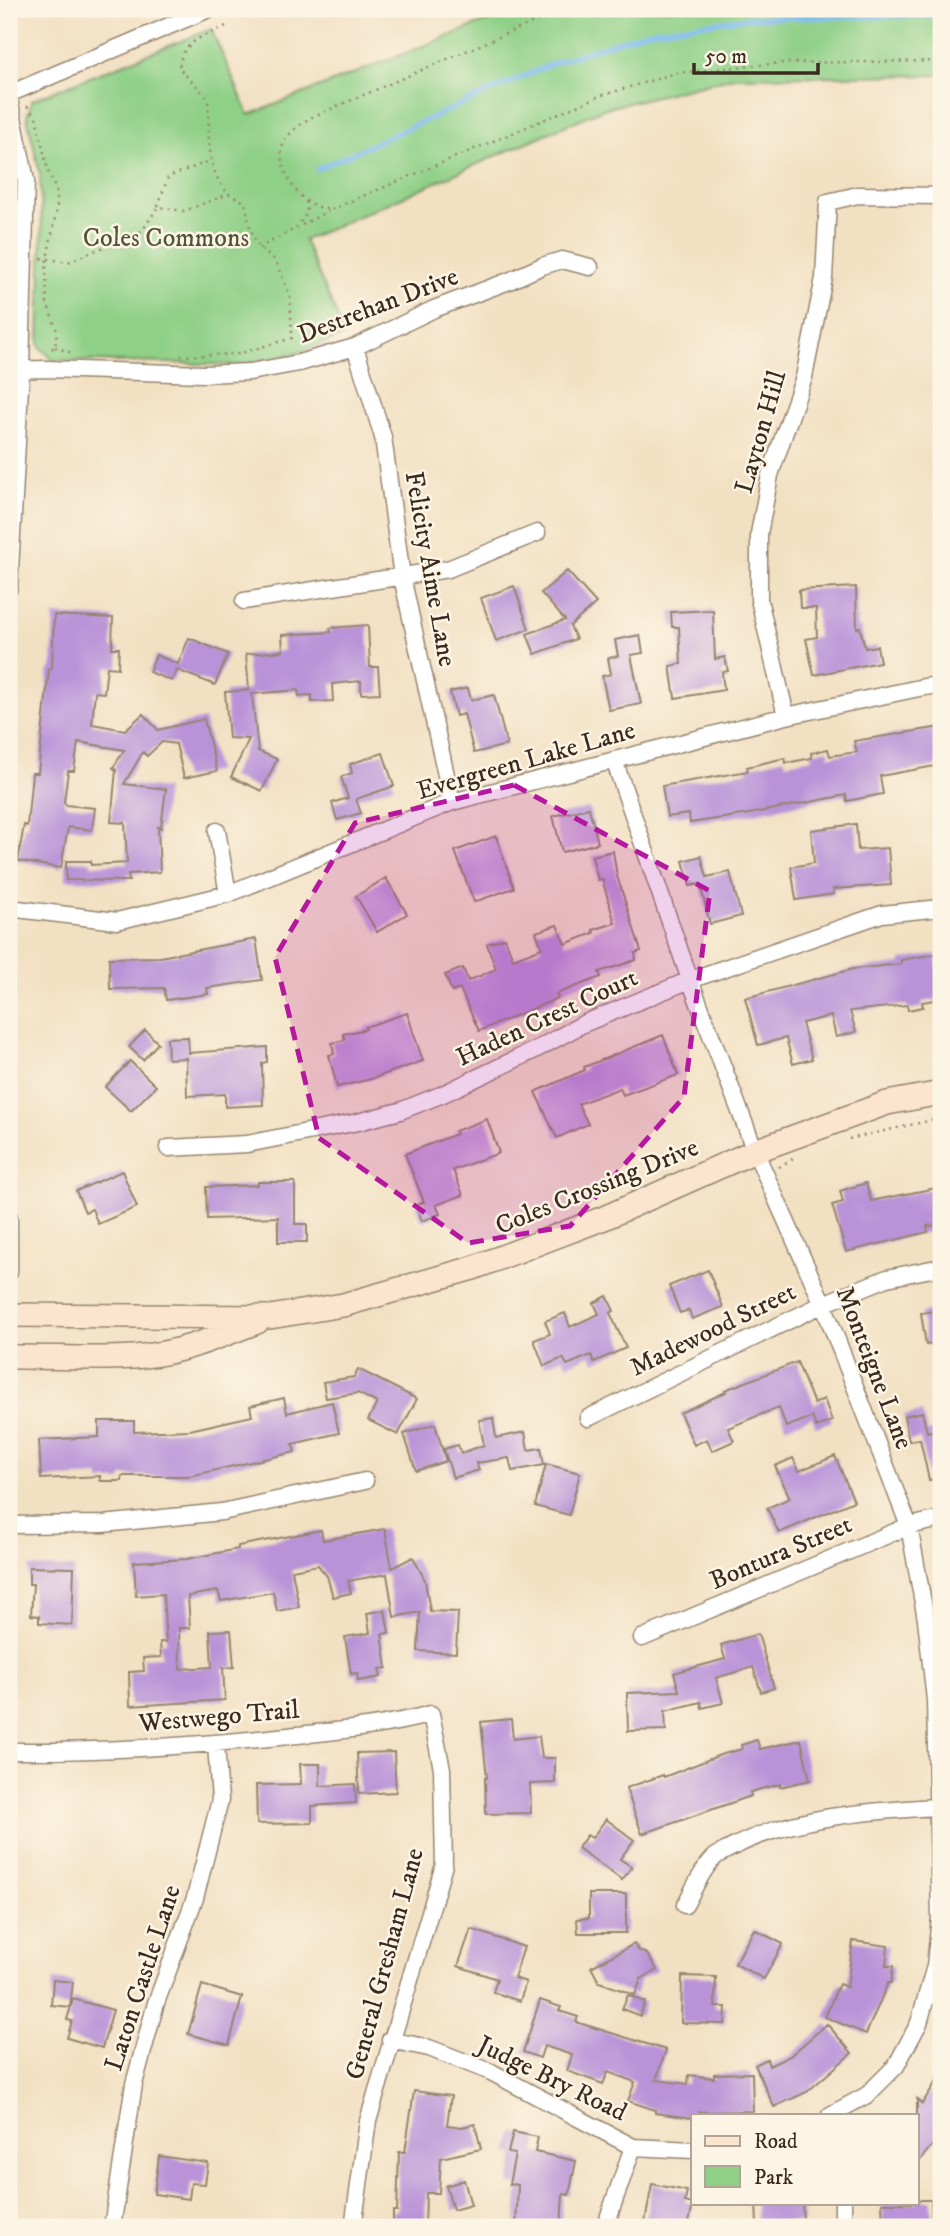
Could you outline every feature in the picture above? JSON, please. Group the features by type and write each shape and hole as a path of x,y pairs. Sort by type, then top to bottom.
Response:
{"street":[{"path":"9,588 15,370 24,261 26,180 12,98 209,9"},
{"name":"Layton Hill","path":"786,716 759,599 760,534 770,475 804,377 824,278 828,202 858,195 941,196"},
{"name":"Destrehan Drive","path":"15,370 204,374 250,372 299,363 355,347 434,309 542,266 562,260 590,267"},
{"name":"Felicity Aime Lane","path":"355,347 383,437 402,577 452,802"},
{"path":"244,601 448,569 537,533"},
{"name":"Evergreen Lake Lane","path":"9,908 117,920 229,894 452,802 786,716 941,685"},
{"name":"Monteigne Lane","path":"614,760 690,980 755,1150 823,1304 909,1527 926,1619 935,1700 940,1917 934,1966 919,2023 896,2066 867,2095 832,2114"},
{"path":"218,831 229,894"},
{"name":"Haden Crest Court","path":"169,1148 247,1144 400,1111 443,1094 583,1024 690,980 882,914 941,908"},
{"name":"Coles Crossing Drive","path":"9,1315 270,1317 343,1305 472,1268 604,1218 755,1150 887,1103 941,1093"},
{"path":"9,1217 9,1272"},
{"name":"Madewood Street","path":"588,1418 823,1304 887,1278 941,1267"},
{"name":"Coles Crossing Drive","path":"9,1357 82,1359 145,1356 188,1348 270,1317"},
{"path":"9,1525 103,1524 222,1513 365,1480"},
{"name":"Bontura Street","path":"642,1638 909,1527 941,1520"},
{"name":"Westwego Trail","path":"9,1751 84,1752 216,1744 397,1724 431,1714"},
{"name":"General Gresham Lane","path":"353,2227 368,2121 390,2039 444,1865 442,1769 431,1714"},
{"name":"Laton Castle Lane","path":"112,2227 134,2084 156,2003 195,1898 220,1800 216,1744"},
{"path":"685,1905 713,1858 739,1844 771,1832 869,1811 936,1807"},
{"name":"Judge Bry Road","path":"390,2039 429,2048 491,2072 633,2147 691,2150"},
{"path":"605,2227 633,2147"},
{"path":"843,2204 843,2227"}],"path":[{"path":"330,210 306,201 297,192 281,158 287,138 302,123 564,9"},
{"path":"176,357 190,354 238,354 292,338 290,295 275,260 259,247 250,228 246,202 229,194 221,186 212,160 208,102 179,68 183,52 188,45 226,26"},
{"path":"259,247 330,210 600,96 676,73 781,63 941,61"},
{"path":"12,98 29,107 36,117 48,171 57,193 57,208 47,258 47,303 57,331 55,347"},
{"path":"24,261 47,258 68,261 142,231 158,207 169,177 212,160"},
{"path":"158,207 184,211 229,194"},
{"path":"293,231 307,213 306,201"},
{"path":"46,369 48,351 55,347 77,354"},
{"path":"844,1140 941,1118"},
{"path":"766,1174 797,1156"}],"highlighted area":[{"path":"514,785 710,891 684,1097 570,1226 468,1243 319,1138 275,957 355,823"}],"green space":[{"name":"Coles Commons","path":"517,9 941,9 941,75 734,77 603,109 304,240 345,335 298,353 238,365 53,360 39,346 42,234 40,175 27,116 32,100 211,29 249,115"}],"building":[{"path":"567,571 596,603 570,626 576,639 535,654 527,634 565,620 541,593"},
{"path":"514,586 529,629 496,641 481,598"},
{"path":"856,587 857,628 860,627 865,648 877,646 880,662 814,675 806,639 817,637 816,608 800,608 799,590"},
{"path":"713,610 715,659 725,657 728,671 722,672 724,690 675,698 670,666 681,664 679,627 672,627 671,612"},
{"path":"54,615 113,618 112,648 119,648 118,668 107,667 104,693 95,692 92,724 125,730 143,714 158,730 204,719 217,771 184,778 176,744 162,742 147,756 143,752 124,784 166,789 161,828 158,827 160,872 128,874 129,881 66,880 66,861 91,861 91,865 127,863 125,823 111,822 116,770 113,768 124,750 78,742 74,771 68,771 64,802 66,805 95,808 92,830 68,827 61,868 18,861 24,825 27,826 32,773 38,773 49,669 52,669"},
{"path":"368,625 370,667 378,667 380,693 361,694 361,681 332,684 333,701 312,702 312,695 299,696 298,690 252,694 258,751 277,759 262,791 231,777 249,739 229,738 225,692 249,690 246,654 283,651 282,635 331,632 330,628"},
{"path":"640,635 643,653 631,655 641,704 609,710 602,676 611,674 608,658 618,656 615,640"},
{"path":"189,638 228,654 215,685 177,670 172,681 149,672 156,655 178,664"},
{"path":"468,688 471,700 494,695 507,745 474,753 464,714 456,716 450,692"},
{"path":"941,727 941,765 880,776 883,794 847,801 846,795 690,823 689,814 667,817 662,786 748,771 747,767 785,758 786,763 812,758 811,753 828,749 830,756 857,752 854,741"},
{"path":"383,753 394,786 356,799 361,813 337,820 332,803 348,798 341,777 352,773 350,764"},
{"path":"589,808 598,843 562,852 553,816"},
{"path":"856,824 858,850 888,848 891,885 833,889 834,894 796,900 791,867 814,863 811,830"},
{"path":"496,836 514,888 474,902 455,851"},
{"path":"613,851 617,876 641,951 635,953 636,960 599,972 601,977 556,994 558,998 479,1031 460,989 452,992 445,975 463,968 468,981 496,969 487,944 505,938 513,959 542,948 536,932 557,925 565,944 615,923 602,879 598,880 592,856"},
{"path":"701,856 707,877 730,872 741,916 710,924 700,884 690,886 683,861"},
{"path":"386,878 407,914 377,932 356,896"},
{"path":"256,939 262,980 207,988 208,994 166,1000 164,988 110,989 109,958 160,957"},
{"path":"936,954 941,999 922,1002 923,1007 908,1010 907,1005 850,1011 856,1032 836,1037 831,1016 802,1023 812,1059 793,1064 786,1038 758,1045 745,998 853,969 901,964 901,960"},
{"path":"407,1013 423,1061 371,1079 337,1087 329,1055 334,1054 332,1043 345,1040 343,1034 366,1029 365,1027"},
{"path":"145,1030 158,1043 143,1060 129,1047"},
{"path":"663,1035 678,1075 623,1095 620,1088 578,1104 588,1124 557,1138 535,1092 585,1070 584,1067"},
{"path":"188,1037 189,1053 267,1047 267,1062 262,1063 263,1105 225,1107 225,1094 187,1096 186,1058 168,1059 167,1038"},
{"path":"130,1061 156,1086 131,1111 105,1087"},
{"path":"487,1119 499,1153 453,1170 463,1195 436,1205 440,1214 422,1221 416,1205 424,1202 405,1154"},
{"path":"122,1171 137,1207 98,1224 92,1209 85,1212 76,1191"},
{"path":"258,1182 295,1182 295,1224 307,1224 307,1242 278,1242 278,1217 207,1219 206,1187 258,1185"},
{"path":"866,1183 871,1201 941,1187 941,1225 927,1226 928,1232 846,1252 832,1205 843,1202 840,1191"},
{"path":"708,1270 723,1307 692,1319 689,1310 680,1313 669,1286"},
{"path":"607,1296 614,1311 610,1313 626,1348 594,1362 591,1355 567,1365 563,1358 544,1366 534,1340 550,1334 545,1321 565,1313 570,1327 599,1314 594,1303"},
{"path":"941,1310 941,1343 926,1345 921,1313"},
{"path":"797,1362 814,1404 824,1399 832,1421 816,1427 812,1417 786,1427 779,1407 728,1428 734,1441 712,1451 707,1439 694,1445 680,1413 726,1392 725,1390"},
{"path":"358,1369 417,1399 398,1435 368,1420 377,1403 358,1393 326,1398 323,1382 354,1377"},
{"path":"284,1398 287,1413 332,1402 339,1433 293,1444 295,1452 190,1476 122,1476 122,1481 100,1481 100,1476 41,1479 39,1440 99,1437 99,1421 134,1421 134,1432 190,1430 252,1416 250,1406"},
{"path":"922,1412 927,1432 941,1429 941,1478 929,1480 920,1439 909,1441 904,1416"},
{"path":"493,1418 496,1438 525,1432 528,1450 541,1448 544,1465 512,1471 509,1458 476,1463 479,1470 453,1478 444,1449 458,1445 461,1453 484,1445 479,1420"},
{"path":"435,1424 446,1461 416,1471 404,1434"},
{"path":"835,1456 854,1501 779,1533 767,1508 790,1498 775,1466 793,1458 799,1471"},
{"path":"546,1464 580,1473 569,1515 535,1506"},
{"path":"385,1529 392,1568 413,1557 425,1580 430,1611 458,1612 456,1653 418,1651 420,1612 394,1617 387,1574 348,1581 351,1593 333,1597 327,1576 318,1565 292,1570 299,1607 277,1611 273,1592 221,1601 218,1591 188,1596 190,1628 179,1628 180,1669 212,1667 210,1631 231,1630 234,1667 223,1668 225,1700 130,1706 129,1672 144,1671 143,1658 161,1657 160,1642 166,1642 163,1594 136,1596 134,1562 187,1559 321,1530 323,1540"},
{"path":"29,1567 74,1568 72,1625 39,1623 39,1616 31,1615 33,1584 29,1584"},
{"path":"385,1610 389,1633 382,1634 387,1668 379,1669 381,1677 358,1681 357,1673 351,1674 345,1637 370,1633 367,1613"},
{"path":"758,1634 774,1688 761,1692 753,1667 716,1678 723,1703 702,1708 701,1702 665,1711 666,1730 628,1731 627,1693 679,1691 674,1673 725,1659 721,1645"},
{"path":"511,1719 513,1739 539,1736 542,1758 555,1758 555,1783 530,1784 531,1813 486,1814 487,1778 481,1722"},
{"path":"757,1740 760,1749 801,1740 810,1780 750,1792 751,1796 642,1834 626,1788 742,1749 741,1745"},
{"path":"394,1752 396,1792 359,1794 357,1753"},
{"path":"300,1764 320,1764 320,1786 355,1784 356,1803 312,1806 312,1823 257,1824 256,1785 301,1784"},
{"path":"606,1819 634,1840 620,1859 632,1867 622,1880 578,1848 587,1835 592,1838"},
{"path":"589,1894 626,1894 626,1933 578,1933 577,1919 589,1918"},
{"path":"471,1929 524,1947 514,1978 526,1982 520,2001 493,1992 497,1979 458,1966"},
{"path":"754,1929 783,1944 764,1979 735,1964"},
{"path":"853,1941 888,1946 886,1966 893,1966 891,1983 888,1983 866,2034 825,2017 839,1984 847,1987"},
{"path":"634,1944 638,1950 647,1954 657,1970 641,1979 635,1995 599,1982 591,1967"},
{"path":"682,1976 716,1977 715,2007 726,2007 725,2024 681,2023"},
{"path":"53,1980 73,1982 70,2007 51,2005"},
{"path":"202,1985 242,1997 229,2045 188,2034"},
{"path":"628,1995 645,2002 640,2016 622,2009"},
{"path":"73,1999 113,2010 102,2048 67,2038 72,2021 67,2020"},
{"path":"540,2000 561,2007 559,2011 578,2017 576,2022 666,2050 656,2080 688,2084 689,2075 714,2078 714,2074 752,2073 753,2111 699,2112 691,2114 691,2118 655,2113 655,2110 628,2101 635,2082 608,2072 603,2084 567,2071 572,2055 544,2046 540,2058 523,2052"},
{"path":"827,2024 852,2053 807,2092 774,2107 755,2065 767,2059 769,2066 790,2056"},
{"path":"941,2074 941,2134 918,2163 917,2099 922,2104"},
{"path":"414,2091 451,2096 447,2125 462,2127 475,2124 481,2149 441,2158 439,2193 426,2193 425,2227 393,2227 393,2211 397,2211 399,2152 405,2152"},
{"path":"513,2132 538,2137 535,2152 576,2161 569,2195 563,2194 561,2227 516,2227 518,2185 509,2184 515,2154 508,2153"},
{"path":"159,2156 208,2163 205,2184 191,2183 189,2199 154,2194"},
{"path":"464,2180 471,2205 453,2210 446,2186"},
{"path":"652,2184 687,2191 685,2202 693,2204 688,2227 645,2222"},
{"path":"918,2200 931,2200 932,2227 883,2227 882,2204 918,2204"},
{"path":"756,2204 802,2204 803,2222 757,2224"}],"waterway":[{"path":"317,169 556,62 649,31 746,18 941,16"}]}
